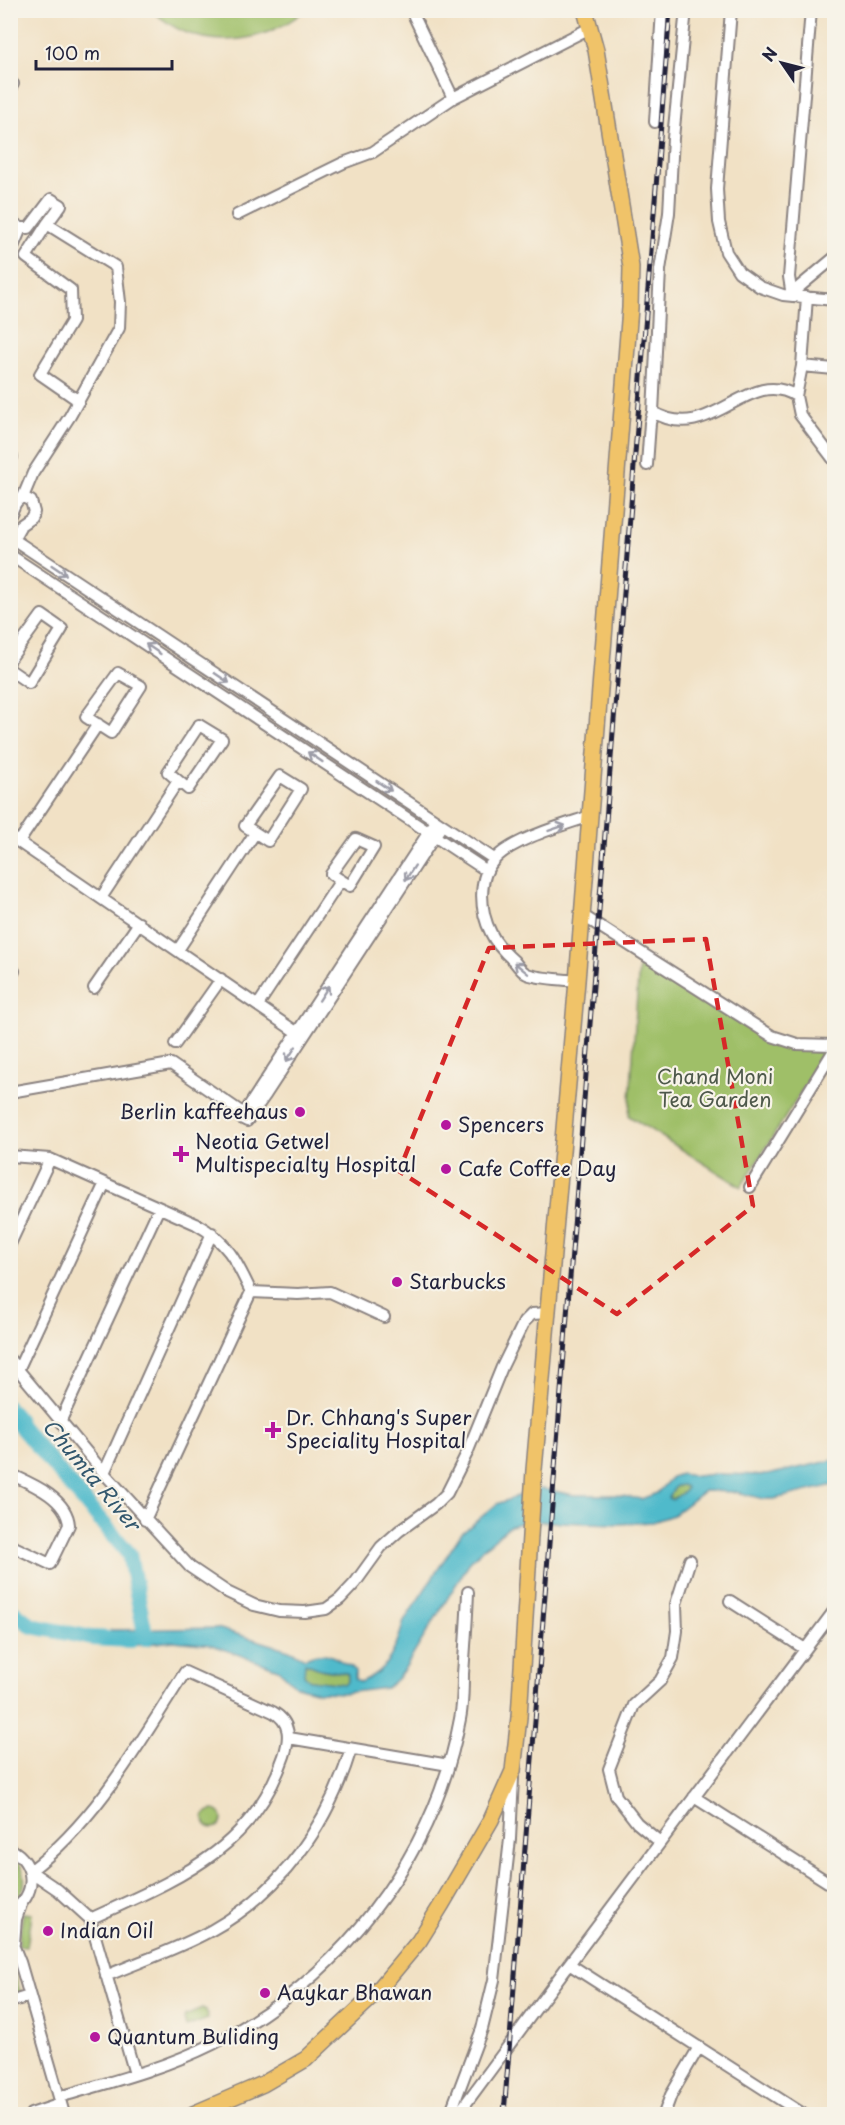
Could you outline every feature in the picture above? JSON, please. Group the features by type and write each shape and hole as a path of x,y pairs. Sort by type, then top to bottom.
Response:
{"highway":[{"path":"193,2115 263,2084 306,2059 375,1994 419,1941 442,1904 491,1820 513,1771 519,1717 534,1470 577,981 631,290 631,267 626,231 596,50 585,10"}],"street":[{"path":"411,10 453,98"},
{"path":"655,122 662,10"},
{"path":"731,10 717,189 718,222 726,252 739,272 760,287 783,295 834,300"},
{"path":"792,296 789,277 811,10"},
{"path":"647,465 653,412 660,270 669,213 673,138 685,19"},
{"path":"237,215 343,163 373,152 453,98 590,28"},
{"path":"10,221 21,228 29,228 51,199 61,205 26,257 71,290 72,321 40,374 79,401"},
{"path":"11,509 16,500 23,497 33,473 79,401 119,328 120,302 116,267 47,224"},
{"path":"10,254 21,228"},
{"path":"792,296 798,288 834,258"},
{"path":"807,297 802,366 796,396 800,415 829,447 834,460"},
{"path":"802,366 834,369"},
{"path":"653,412 667,421 686,422 718,412 754,391 776,389 796,396"},
{"path":"23,497 31,501 34,512 12,538 494,859"},
{"path":"10,555 487,871"},
{"path":"10,659 42,615 62,629 29,683 14,673 10,685"},
{"path":"118,673 141,686 111,733 98,724 86,717 118,673"},
{"path":"98,724 15,839 300,1034"},
{"path":"199,725 222,739 188,789 178,780 168,772 199,725"},
{"path":"280,776 302,789 268,842 255,833 246,826 280,776"},
{"path":"101,898 178,780"},
{"path":"577,981 525,973 497,943 488,925 482,903 483,888 487,871 494,859 506,850 590,816"},
{"path":"10,1092 171,1065 244,1114 241,1118 247,1121 300,1034 439,823"},
{"path":"178,950 255,833"},
{"path":"258,1005 340,880"},
{"path":"582,915 772,1036 797,1044 834,1044"},
{"path":"94,988 139,923"},
{"path":"10,969 14,971 10,975"},
{"path":"175,1044 221,979"},
{"path":"750,1187 834,1050"},
{"path":"10,1156 50,1159 212,1233 228,1248 251,1292"},
{"path":"10,1244 50,1159"},
{"path":"18,1370 105,1183"},
{"path":"61,1420 159,1208"},
{"path":"104,1473 212,1233"},
{"path":"145,1520 251,1292"},
{"path":"251,1292 298,1294 330,1292 384,1317"},
{"path":"10,1360 104,1473 190,1567 227,1592 254,1605 279,1611 305,1612 326,1609 340,1599 381,1547 447,1493 467,1453 502,1367 524,1322 532,1314 549,1313"},
{"path":"10,1474 37,1486 54,1499 65,1514 69,1525 50,1564 10,1545"},
{"path":"660,1842 637,1823 616,1796 609,1769 634,1705 660,1681 673,1658 677,1631 676,1604 690,1560"},
{"path":"31,2115 191,2054 235,2032 276,2006 333,1958 376,1907 409,1858 431,1813 449,1765 461,1716 468,1592"},
{"path":"730,1601 805,1649"},
{"path":"458,2115 834,1611"},
{"path":"30,1870 52,1854 96,1804 135,1751 184,1672 278,1714 287,1726 289,1738 280,1766 251,1817 223,1847 179,1878 90,1919"},
{"path":"289,1738 449,1765"},
{"path":"106,1976 205,1934 230,1919 267,1889 299,1854 320,1822 338,1788 351,1749"},
{"path":"450,2115 482,2029 494,1980 510,1839 513,1771"},
{"path":"694,1797 834,1886"},
{"path":"10,1849 24,1859 30,1870 58,1890 90,1919 135,2074"},
{"path":"30,1870 30,1888 16,1918 12,1940 62,2105"},
{"path":"10,1911 22,1904"},
{"path":"569,1964 798,2113"},
{"path":"10,2002 29,1996"},
{"path":"664,2115 671,2095 699,2047"}],"highlighted area":[{"path":"706,939 753,1206 617,1314 399,1171 489,948"}],"green space":[{"path":"153,11 304,11 268,32 249,38 228,40 208,39 189,33 170,24"},
{"name":"Chand Moni Tea Garden","path":"639,964 644,964 776,1045 825,1052 741,1187 629,1116"},
{"path":"676,1486 686,1487 685,1491 672,1500 668,1498"},
{"path":"305,1663 323,1670 345,1673 348,1675 348,1681 344,1684 310,1680 303,1672"},
{"path":"213,1810 219,1813 222,1819 219,1825 213,1828 207,1825 204,1819 207,1813"},
{"path":"11,1856 24,1873 24,1887 11,1904"},
{"path":"23,1913 32,1914 27,1947 18,1946"},
{"path":"10,1960 21,1994 14,1997 11,1985"},
{"path":"202,2009 206,2011 208,2019 186,2027 185,2016"}],"water":[{"path":"834,1460 834,1485 774,1499 764,1499 736,1492 704,1491 673,1515 653,1522 619,1524 525,1521 508,1527 471,1560 405,1668 386,1688 344,1693 319,1692 296,1686 278,1669 212,1645 174,1641 129,1646 108,1644 111,1630 217,1628 289,1650 305,1658 319,1654 329,1655 352,1667 355,1671 355,1679 361,1682 371,1677 390,1658 404,1621 461,1534 497,1504 531,1491 543,1489 574,1495 616,1495 641,1499 657,1493 672,1477 680,1474 696,1476 767,1475","holes":["676,1486 686,1487 685,1491 672,1500 668,1498","305,1663 320,1669 345,1673 348,1675 348,1681 344,1684 310,1680 304,1675"]}],"waterway":[{"path":"10,1402 24,1419 25,1432"},
{"name":"Chumta River","path":"10,1414 129,1554 146,1638"},
{"path":"10,1609 32,1626 92,1638 131,1640"}],"railway":[{"path":"504,2114 670,10"}],"place":[{"name":"Berlin kaffeehaus","path":"300,1112"},
{"name":"Spencers","path":"446,1125"},
{"name":"Neotia Getwel Multispecialty Hospital","path":"181,1154"},
{"name":"Cafe Coffee Day","path":"446,1169"},
{"name":"Starbucks","path":"397,1282"},
{"name":"Dr. Chhang's Super Speciality Hospital","path":"273,1430"},
{"name":"Indian Oil","path":"48,1931"},
{"name":"Aaykar Bhawan","path":"265,1993"},
{"name":"Quantum Buliding","path":"95,2037"}]}
